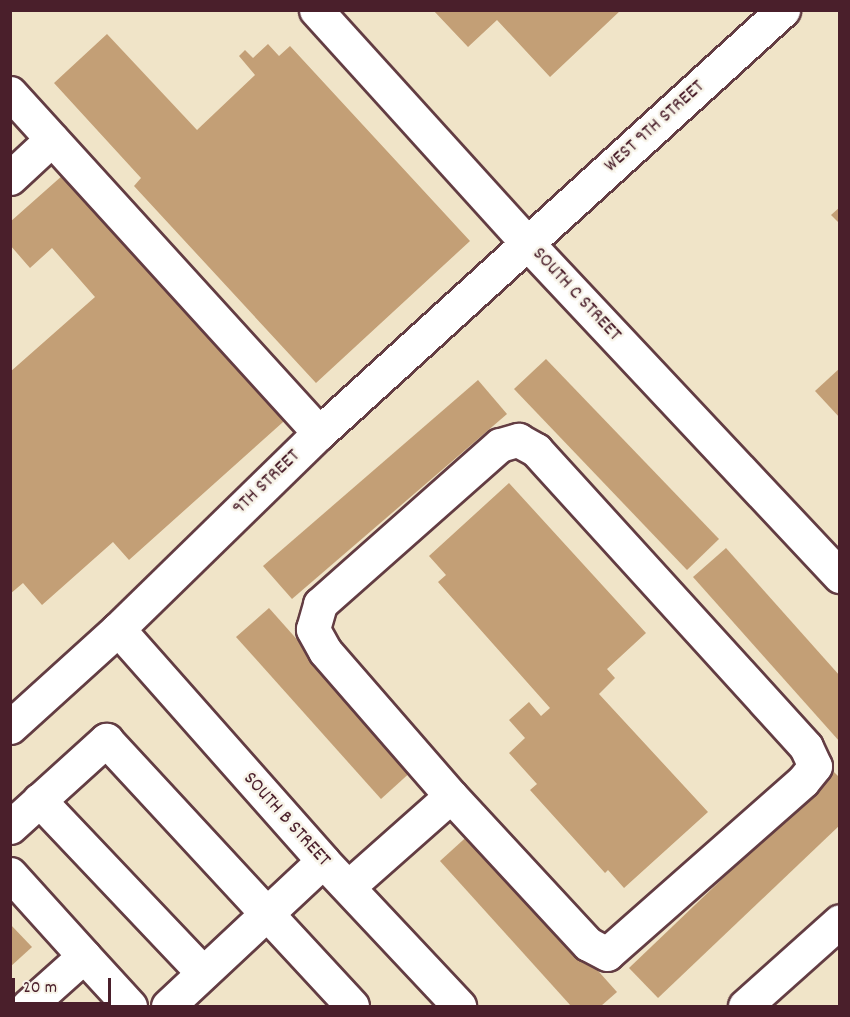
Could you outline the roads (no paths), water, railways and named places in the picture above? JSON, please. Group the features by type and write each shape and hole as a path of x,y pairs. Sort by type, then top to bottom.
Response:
{"street":[{"name":"SOUTH C STREET","path":"316,10 527,243 840,576"},
{"name":"WEST 9TH STREET","path":"527,243 783,10"},
{"path":"10,93 319,433"},
{"path":"10,178 52,139"},
{"name":"9TH STREET","path":"10,727 118,629 319,433 527,243"},
{"path":"518,440 536,450 806,747 815,766 803,781 608,954 588,945 451,796 325,651 313,628 320,604 500,445 518,440"},
{"name":"SOUTH B STREET","path":"118,629 323,861 459,1006"},
{"path":"10,827 106,740 352,1006"},
{"path":"348,888 451,796"},
{"path":"39,800 203,973"},
{"path":"168,1006 323,861"},
{"path":"10,874 130,1006"},
{"path":"745,1006 840,921"},
{"path":"28,1006 84,956"}]}
